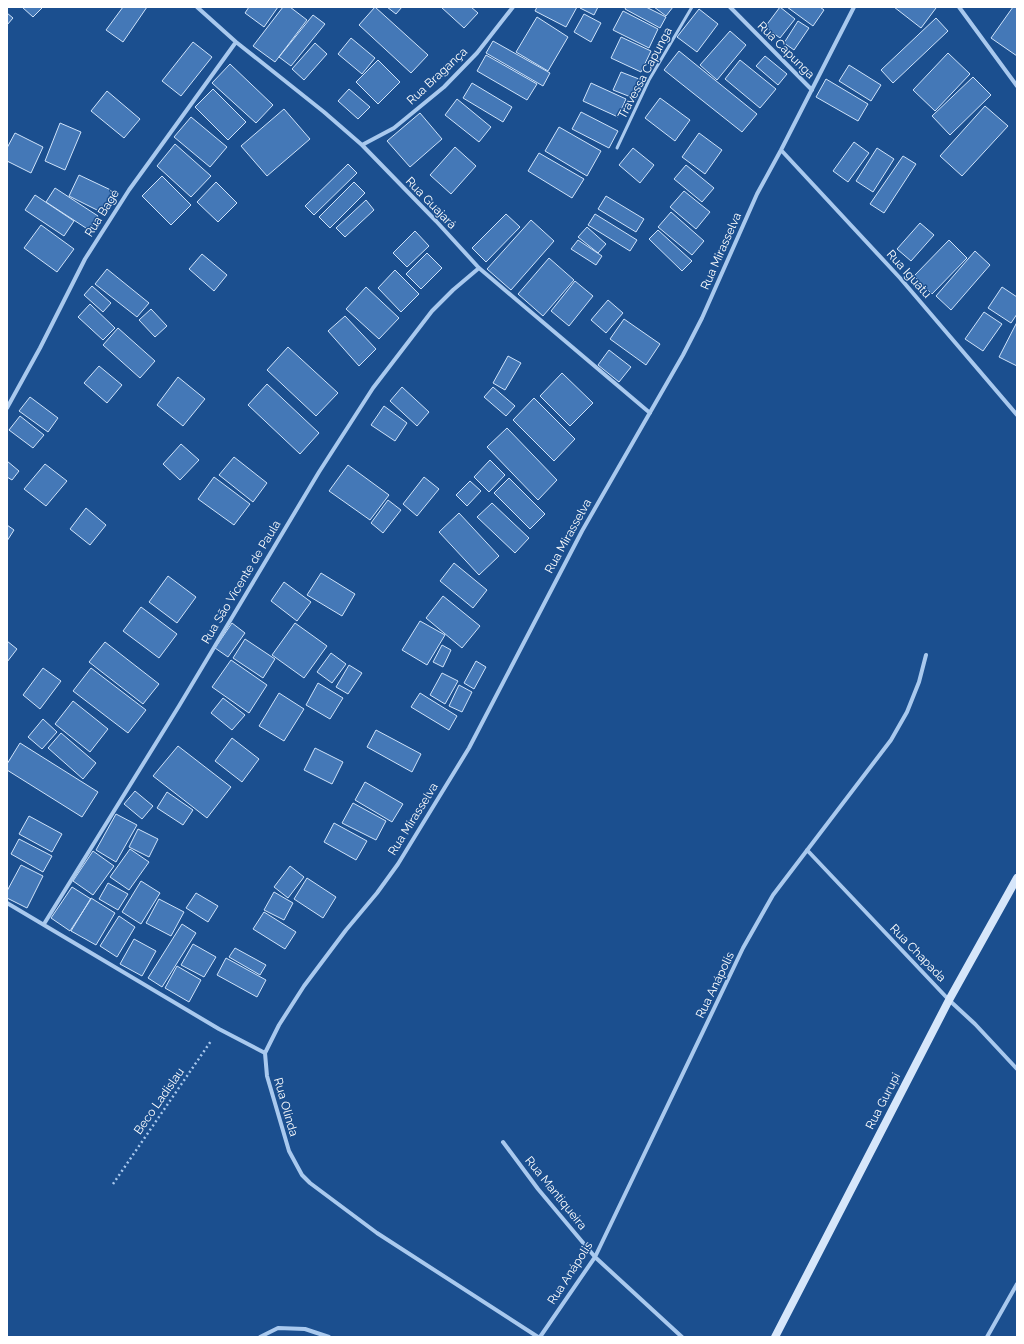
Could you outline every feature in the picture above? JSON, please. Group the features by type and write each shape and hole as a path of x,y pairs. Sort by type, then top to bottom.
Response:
{"street":[{"name":"Rua Guajará","path":"197,7 236,42 324,112 362,145 479,268 650,413"},
{"name":"Rua Bragança","path":"362,145 394,128 444,87 477,54 513,7"},
{"name":"Rua Capunga","path":"730,7 812,90"},
{"name":"Rua Mirasselva","path":"264,1053 279,1025 304,986 398,864 469,748 560,571 702,318 757,194 854,7"},
{"path":"959,7 988,49 1017,86"},
{"name":"Rua Bagé","path":"7,408 40,348 85,259 129,190 236,42"},
{"name":"Rua Iguatu","path":"781,150 900,278 1017,415"},
{"name":"Rua São Vicente de Paula","path":"44,924 175,712 319,472 372,388 432,311 453,290 479,268"},
{"name":"Rua Anápolis","path":"539,1337 595,1257 743,948 773,895 891,740 907,712 920,682 926,655"},
{"name":"Rua Chapada","path":"806,850 1017,1069"},
{"name":"Rua Gurupi","path":"775,1337 949,1000 1017,878"},
{"path":"7,903 219,1029 264,1053"},
{"name":"Rua Olinda","path":"264,1053 267,1076 288,1151 302,1175 310,1183 377,1233 539,1337"},
{"name":"Rua Mantiqueira","path":"503,1142 538,1189 595,1257 682,1337"},
{"path":"987,1337 1017,1284"},
{"path":"260,1337 278,1328 305,1329 329,1337"}],"lane":[{"name":"Travessa Capunga","path":"617,148 649,80 692,7"}],"path":[{"name":"Beco Ladislau","path":"113,1184 219,1029"}],"building":[{"path":"22,7 43,7 33,17"},
{"path":"123,7 147,7 123,42 106,30"},
{"path":"249,7 278,7 264,27 245,13"},
{"path":"283,7 290,7 307,20 275,62 253,46"},
{"path":"375,7 428,55 411,73 359,25"},
{"path":"387,7 402,7 396,14"},
{"path":"441,7 471,7 478,13 464,28"},
{"path":"537,7 577,7 566,27 535,11"},
{"path":"580,7 598,7 594,15"},
{"path":"626,7 646,7 666,17 660,28 625,9"},
{"path":"654,7 673,7 666,16"},
{"path":"780,7 795,19 780,38 765,27"},
{"path":"787,7 820,7 824,10 813,26"},
{"path":"894,7 934,7 936,8 921,28"},
{"path":"1013,7 1017,7 1017,56 991,38"},
{"path":"699,9 718,24 697,52 677,37"},
{"path":"623,11 658,29 649,48 613,30"},
{"path":"7,13 13,18 7,25"},
{"path":"584,14 601,23 591,42 574,32"},
{"path":"313,15 325,24 291,66 279,57"},
{"path":"537,17 568,37 548,71 516,52"},
{"path":"936,18 948,31 893,83 881,70"},
{"path":"798,21 809,28 794,50 784,43"},
{"path":"730,31 746,45 717,80 700,65"},
{"path":"621,37 651,51 641,72 611,58"},
{"path":"351,38 375,58 362,74 338,54"},
{"path":"493,41 550,73 543,86 486,53"},
{"path":"193,42 212,57 181,96 162,81"},
{"path":"315,43 327,54 304,80 292,69"},
{"path":"679,51 757,114 742,132 664,70"},
{"path":"948,53 970,74 935,111 913,90"},
{"path":"486,55 537,84 527,100 477,71"},
{"path":"765,56 787,74 778,85 756,66"},
{"path":"378,60 400,82 378,104 356,82"},
{"path":"740,60 776,89 760,108 725,79"},
{"path":"230,64 273,105 256,123 212,83"},
{"path":"849,65 881,85 871,101 839,81"},
{"path":"621,72 644,81 636,99 613,90"},
{"path":"973,77 991,95 950,135 932,116"},
{"path":"826,79 868,104 858,121 816,97"},
{"path":"472,83 512,107 503,122 463,98"},
{"path":"591,83 626,99 618,117 583,101"},
{"path":"213,89 246,122 228,140 195,107"},
{"path":"349,89 370,107 358,119 338,101"},
{"path":"107,91 140,119 124,138 91,111"},
{"path":"660,98 690,120 675,141 645,118"},
{"path":"457,99 491,127 479,142 445,115"},
{"path":"985,106 1008,126 962,176 940,156"},
{"path":"284,109 310,139 267,176 241,146"},
{"path":"581,112 618,131 609,148 572,129"},
{"path":"420,113 442,139 410,167 387,141"},
{"path":"191,117 227,147 210,167 174,137"},
{"path":"60,123 81,132 65,170 45,161"},
{"path":"559,127 601,151 587,176 545,151"},
{"path":"15,133 43,147 31,173 7,161 7,148"},
{"path":"699,133 722,150 705,174 682,157"},
{"path":"854,142 869,153 848,182 833,171"},
{"path":"175,144 211,176 191,197 157,166"},
{"path":"455,147 476,166 451,194 430,175"},
{"path":"633,148 654,165 640,183 619,165"},
{"path":"877,148 894,159 873,192 856,181"},
{"path":"539,153 584,179 572,198 528,171"},
{"path":"903,156 916,164 884,213 870,204"},
{"path":"348,164 357,173 314,215 305,206"},
{"path":"686,165 714,188 702,202 674,179"},
{"path":"79,175 115,192 105,214 69,196"},
{"path":"162,176 191,205 171,225 142,196"},
{"path":"216,182 237,203 218,222 197,202"},
{"path":"354,182 365,193 330,228 319,217"},
{"path":"55,188 98,216 89,230 46,202"},
{"path":"684,191 710,212 696,229 670,207"},
{"path":"35,195 74,221 64,236 25,210"},
{"path":"606,196 644,219 636,232 598,209"},
{"path":"366,200 374,210 345,237 336,228"},
{"path":"671,212 704,241 692,255 658,227"},
{"path":"506,214 520,227 486,262 472,248"},
{"path":"595,214 637,240 630,251 588,225"},
{"path":"531,220 554,241 511,290 487,269"},
{"path":"920,223 934,235 911,261 897,249"},
{"path":"41,225 74,249 57,272 24,248"},
{"path":"587,227 606,244 598,253 578,237"},
{"path":"658,230 692,261 682,271 649,239"},
{"path":"415,231 429,246 407,267 393,253"},
{"path":"578,240 602,256 596,265 571,249"},
{"path":"949,240 967,258 932,294 914,276"},
{"path":"975,251 990,265 951,310 936,296"},
{"path":"427,253 442,268 421,289 406,274"},
{"path":"202,254 227,275 214,291 189,269"},
{"path":"549,258 574,280 543,316 518,294"},
{"path":"107,269 149,303 137,317 95,284"},
{"path":"395,270 419,294 401,312 378,288"},
{"path":"575,281 593,296 569,326 551,311"},
{"path":"92,286 111,303 103,312 84,295"},
{"path":"366,287 399,318 379,339 346,309"},
{"path":"1002,287 1017,297 1017,314 1011,323 988,308"},
{"path":"608,300 623,313 606,333 591,320"},
{"path":"90,304 115,328 103,340 78,317"},
{"path":"151,309 167,326 155,337 139,320"},
{"path":"984,312 1002,324 983,351 965,339"},
{"path":"345,316 376,349 359,366 328,331"},
{"path":"624,319 660,344 646,365 610,339"},
{"path":"1017,322 1017,366 999,357"},
{"path":"118,328 155,361 140,378 103,345"},
{"path":"288,347 338,393 316,416 267,370"},
{"path":"609,350 631,367 619,382 598,365"},
{"path":"508,356 521,363 505,390 493,383"},
{"path":"99,366 122,385 107,403 84,383"},
{"path":"562,373 593,403 570,426 540,396"},
{"path":"178,377 205,399 183,426 157,405"},
{"path":"267,384 319,433 300,454 248,405"},
{"path":"402,387 429,412 417,426 390,401"},
{"path":"493,387 515,406 506,416 484,397"},
{"path":"30,397 58,418 48,432 19,411"},
{"path":"534,398 575,439 554,461 513,420"},
{"path":"384,406 407,423 395,441 371,425"},
{"path":"20,416 44,435 33,448 9,430"},
{"path":"507,428 557,480 538,500 487,447"},
{"path":"181,444 199,460 180,480 163,464"},
{"path":"234,457 267,483 253,502 219,475"},
{"path":"490,460 505,475 489,492 474,477"},
{"path":"7,461 19,471 12,480 7,477"},
{"path":"45,464 67,481 46,506 24,489"},
{"path":"348,465 389,495 370,520 329,491"},
{"path":"214,477 250,504 234,525 198,499"},
{"path":"424,477 439,489 417,516 403,504"},
{"path":"509,478 545,514 530,529 494,493"},
{"path":"470,481 481,491 467,506 456,495"},
{"path":"388,500 401,510 383,533 371,523"},
{"path":"492,503 529,538 515,553 477,517"},
{"path":"86,508 106,525 90,545 70,529"},
{"path":"459,513 499,556 479,575 439,532"},
{"path":"7,525 14,530 7,541"},
{"path":"454,563 487,590 473,608 440,581"},
{"path":"321,573 355,594 342,616 307,595"},
{"path":"168,576 196,597 177,623 149,602"},
{"path":"284,582 311,602 297,621 271,601"},
{"path":"443,596 480,626 462,648 426,618"},
{"path":"141,607 177,634 159,658 123,631"},
{"path":"420,621 445,635 427,665 402,650"},
{"path":"232,623 245,633 228,657 215,648"},
{"path":"295,623 327,646 304,678 272,655"},
{"path":"245,639 275,659 263,678 233,658"},
{"path":"7,641 17,649 7,662"},
{"path":"105,642 159,684 143,704 89,662"},
{"path":"442,645 451,650 443,667 433,662"},
{"path":"331,653 346,664 332,683 317,672"},
{"path":"231,660 267,685 249,713 212,687"},
{"path":"476,661 486,667 474,689 464,683"},
{"path":"349,665 362,673 348,694 336,687"},
{"path":"43,668 61,681 40,709 23,695"},
{"path":"91,668 146,710 128,733 73,691"},
{"path":"442,673 458,681 445,704 430,695"},
{"path":"318,683 343,698 330,719 306,705"},
{"path":"459,685 472,692 462,712 449,706"},
{"path":"279,693 304,709 284,741 259,726"},
{"path":"420,693 457,716 449,730 411,707"},
{"path":"223,698 245,715 232,730 211,713"},
{"path":"73,701 108,729 90,752 55,724"},
{"path":"43,719 57,732 42,749 28,737"},
{"path":"376,730 421,754 412,772 367,747"},
{"path":"61,733 96,763 83,779 48,748"},
{"path":"232,738 259,759 242,782 215,761"},
{"path":"20,743 98,792 82,817 7,770 7,764"},
{"path":"178,746 231,787 207,818 153,776"},
{"path":"315,748 343,762 332,784 304,770"},
{"path":"365,782 403,804 392,822 355,800"},
{"path":"135,791 153,806 142,819 124,804"},
{"path":"167,792 193,810 183,825 157,808"},
{"path":"353,803 386,821 376,840 342,823"},
{"path":"116,814 137,825 116,862 96,850"},
{"path":"29,816 62,834 52,852 19,834"},
{"path":"334,823 367,841 356,860 324,842"},
{"path":"138,829 158,839 149,857 129,847"},
{"path":"19,839 52,856 43,872 11,854"},
{"path":"130,849 149,862 129,890 110,877"},
{"path":"93,851 114,866 93,895 73,881"},
{"path":"21,865 43,876 27,908 7,898 7,891"},
{"path":"290,866 304,877 288,898 274,887"},
{"path":"307,878 336,897 323,918 294,899"},
{"path":"141,881 160,893 141,924 122,912"},
{"path":"108,883 128,894 118,910 99,899"},
{"path":"72,887 91,899 70,931 51,918"},
{"path":"274,892 293,903 284,920 264,910"},
{"path":"196,893 218,906 208,922 186,908"},
{"path":"91,898 115,913 96,945 71,931"},
{"path":"159,899 184,912 171,936 146,923"},
{"path":"264,912 296,932 285,949 253,929"},
{"path":"119,916 135,927 117,957 100,946"},
{"path":"182,924 196,933 162,987 148,978"},
{"path":"134,939 156,951 142,976 120,964"},
{"path":"193,944 216,957 204,977 181,965"},
{"path":"235,948 266,965 260,975 229,957"},
{"path":"226,958 266,980 257,997 217,975"},
{"path":"177,966 201,980 189,1002 165,988"}]}
